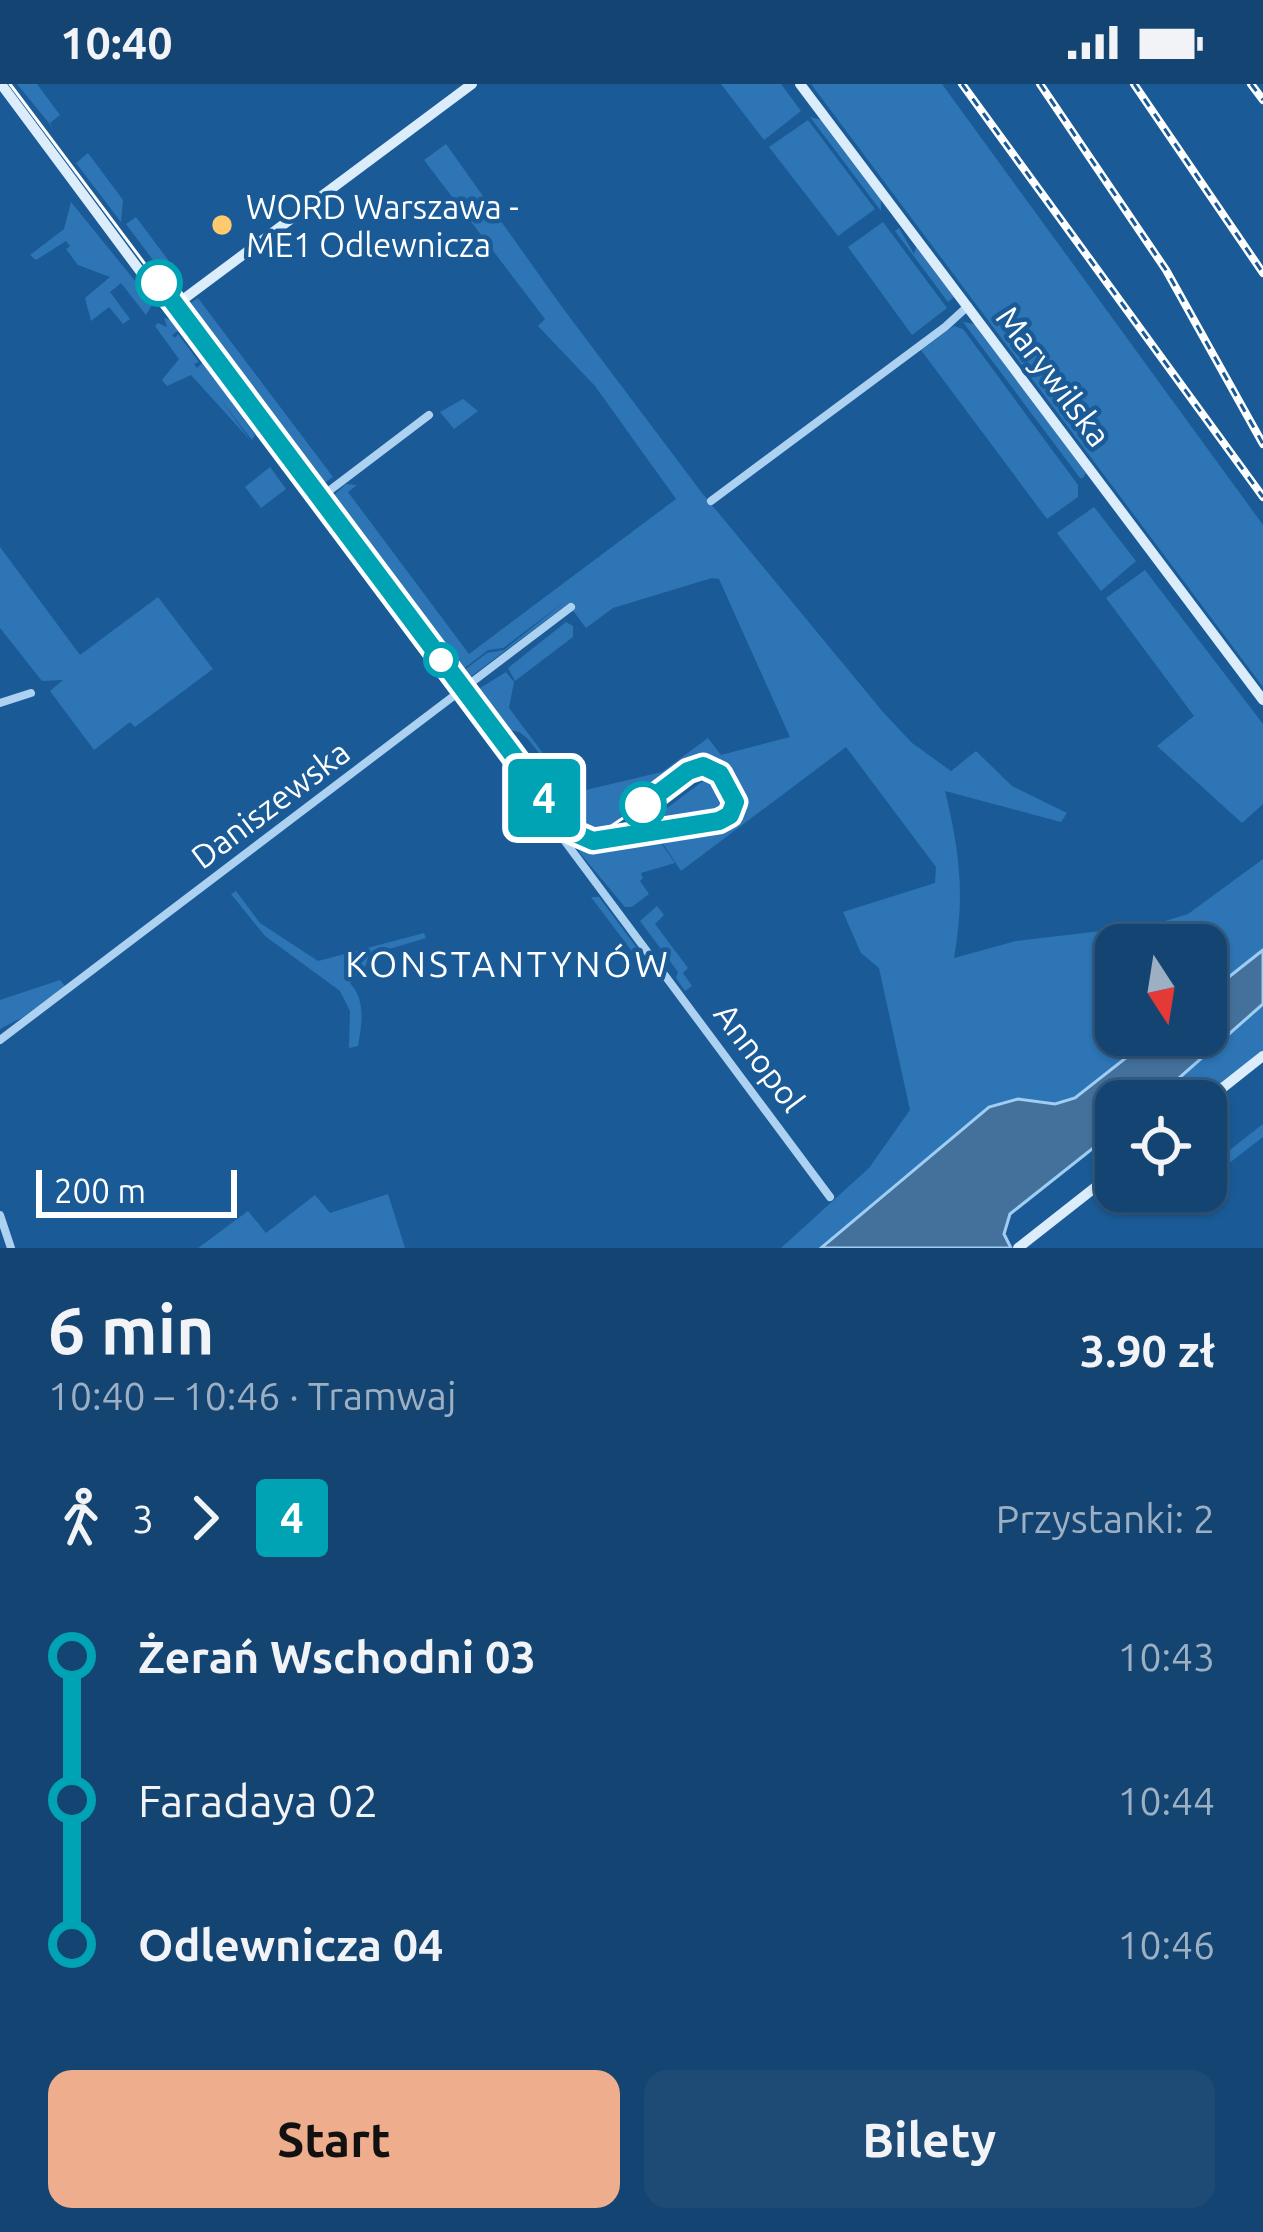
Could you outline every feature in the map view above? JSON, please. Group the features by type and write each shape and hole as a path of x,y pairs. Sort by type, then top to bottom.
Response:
{"main road":[{"name":"Annopol","path":"1,84 169,310"},
{"path":"169,310 472,84"},
{"name":"Marywilska","path":"800,84 1263,700"},
{"path":"1227,1084 1263,1056"},
{"path":"1020,1246 1095,1187"}],"street":[{"path":"712,501 970,309"},
{"name":"Annopol","path":"169,310 830,1196"},
{"path":"314,503 429,416"},
{"name":"Daniszewska","path":"0,1040 571,608"},
{"path":"0,703 31,693"},
{"path":"0,1215 11,1248"}],"shaded area":[{"path":"17,84 37,84 60,115 50,123 53,128"},
{"path":"721,84 781,84 801,111 764,140"},
{"path":"811,84 942,84 1263,525 1263,687"},
{"path":"810,117 822,120 881,199 881,211"},
{"path":"808,120 875,209 838,236 769,147"},
{"path":"446,144 702,493 912,743 951,771 976,751 1012,786 1067,813 1061,822 945,791 959,874 954,958 1016,941 1095,932 1095,1056 1128,1056 1075,1098 1055,1104 1018,1099 989,1107 821,1248 781,1248 869,1168 910,1110 879,968 861,953 843,912 935,883 936,867 846,747 681,871 656,833 708,823 734,810 737,799 731,785 713,767 683,769 608,829 578,829 555,803 563,791 559,778 527,738 499,728 472,693 506,672 514,682 509,708 573,793 662,772 708,738 721,755 790,737 719,579 613,608 586,628 568,604 469,678 463,671 487,653 504,650 568,599 503,648 488,650 462,670 331,498 346,484 357,485 348,492 469,654 676,499 595,386 538,326 545,319 424,160"},
{"path":"88,153 123,200 121,222 76,163"},
{"path":"71,202 153,303 146,315 121,283 110,292 130,319 123,324 109,307 91,321 85,298 110,277 78,265 66,241 36,260 30,255 64,229"},
{"path":"136,217 180,276 171,284 126,224"},
{"path":"883,222 947,308 912,335 848,247"},
{"path":"899,228 914,254 916,247 954,297 948,302 895,231"},
{"path":"198,298 333,477 319,487 184,307"},
{"path":"164,318 172,320 179,330 172,335 178,334 199,362 194,364 197,368 203,362 255,435 252,440 219,398 251,441 191,375 167,386 162,380 179,359 155,326 167,327"},
{"path":"963,322 975,324 1086,473 1083,478 1080,478"},
{"path":"954,326 963,329 1078,485 1078,497 1047,519 921,350"},
{"path":"463,399 478,411 454,429 440,412"},
{"path":"270,467 286,489 261,508 245,487"},
{"path":"1094,507 1136,561 1101,591 1057,533"},
{"path":"0,547 80,655 158,597 213,669 135,727 130,722 94,750 50,691 63,680 42,681 0,628"},
{"path":"1145,570 1263,724 1263,804 1242,823 1157,746 1194,716 1106,598"},
{"path":"566,622 573,626 573,637 515,681 508,668"},
{"path":"709,781 718,794 728,788 733,801 727,815 654,830 661,825 655,817"},
{"path":"549,809 584,839 619,838 621,844 656,836 675,863 641,873 640,881 649,894 625,907 579,852 585,846 578,839 575,846"},
{"path":"1263,859 1263,950 1227,978 1227,924 1155,924 1188,914"},
{"path":"236,891 260,923 318,961 424,933 426,938 369,955 350,983 361,1005 358,1046 349,1048 350,1011 340,991 265,936 231,894"},
{"path":"591,897 599,897 646,960 646,970"},
{"path":"657,906 664,915 655,924 688,968 683,973 692,986 685,991 676,978 678,972 640,921"},
{"path":"1263,950 1263,1004 1227,1036 1227,978"},
{"path":"60,980 65,986 0,1029 0,1000"},
{"path":"1263,1004 1263,1052 1227,1080 1179,1080 1206,1056 1227,1056 1227,1037"},
{"path":"1128,1056 1204,1056 1177,1080 1098,1080"},
{"path":"1095,1082 1095,1147 1010,1214 1004,1234 1011,1248 821,1248 989,1107 1018,1099 1055,1104 1075,1098"},
{"path":"1263,1124 1263,1137 1227,1165 1227,1152"},
{"path":"388,1194 405,1248 198,1248 248,1211 266,1233 315,1195 330,1213"}],"tram line":[{"path":"10,84 570,831 593,841 719,821 732,812 734,796 717,771 698,767 601,833"},
{"name":"4","path":"159,283 570,831 593,841 719,821 730,815 735,802 720,774 698,766 643,805"}],"railway":[{"path":"962,84 1263,497"},
{"path":"1040,84 1166,270 1263,444"},
{"path":"1134,84 1263,273"},
{"path":"1251,84 1263,100"}],"place":[{"name":"WORD Warszawa - ME1 Odlewnicza","path":"222,225"}],"district":[{"name":"KONSTANTYNÓW","path":"508,963"}]}
